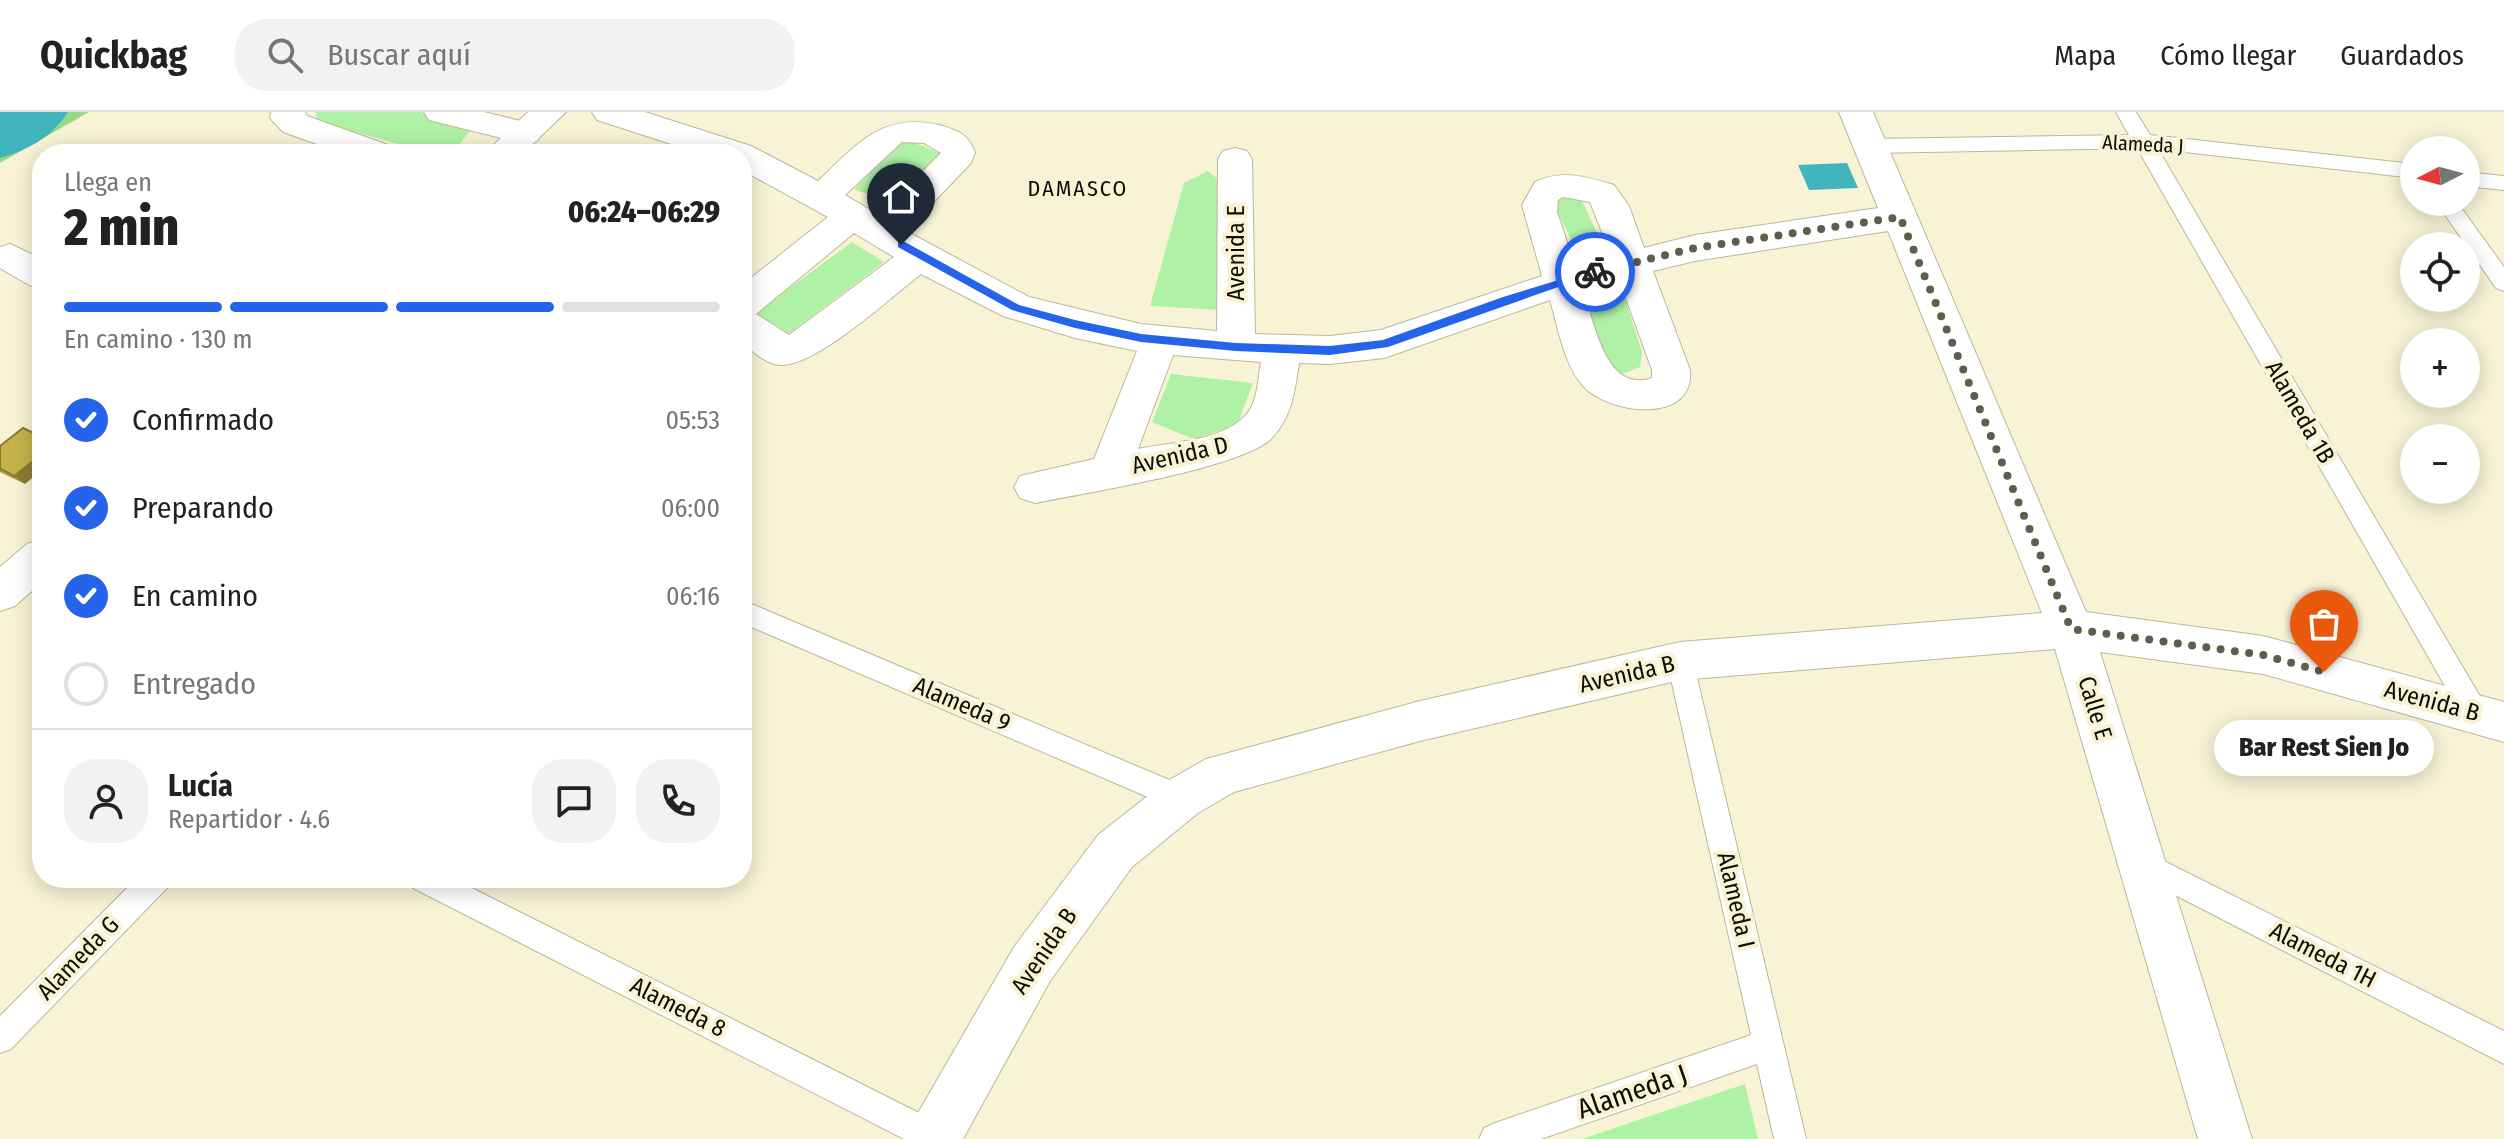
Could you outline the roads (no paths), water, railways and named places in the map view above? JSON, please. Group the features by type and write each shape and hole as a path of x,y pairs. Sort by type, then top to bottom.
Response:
{"street":[{"path":"288,112 287,118 295,124 351,144"},
{"path":"441,112 525,133"},
{"path":"609,112 706,144"},
{"path":"752,299 868,224 954,163 958,153 955,144 912,129 899,130 889,135 822,197"},
{"name":"Calle E","path":"1863,129 2071,629 2225,1139"},
{"name":"Avenida E","path":"1235,159 1236,347"},
{"path":"752,161 822,197 920,256 1016,307 1075,324 1160,340 1236,347 1330,350 1384,344 1563,282 1634,262 1792,231 1900,217"},
{"path":"1554,186 1586,187 1602,193 1611,206 1671,370 1672,385 1659,394 1620,394 1602,384 1591,369 1563,282 1539,212 1539,199 1554,186"},
{"path":"752,330 780,351 806,345 920,256"},
{"path":"10,257 32,270"},
{"name":"Avenida D","path":"1109,471 1160,340"},
{"name":"Avenida D","path":"1035,487 1227,446 1249,438 1270,412 1282,349"},
{"path":"0,593 32,565"},
{"name":"Avenida B","path":"933,1138 1032,964 1115,851 1181,798 1223,774 1420,721 1680,661 2071,629 2263,655 2489,717"}],"lane":[{"name":"Alameda 1B","path":"2126,112 2489,717"},
{"name":"Alameda J","path":"1863,129 2142,141 2400,169"},
{"path":"2480,180 2504,183"},
{"path":"2456,216 2504,283"},
{"name":"Alameda 9","path":"752,615 1181,798"},
{"name":"Alameda I","path":"1680,661 1790,1139"},
{"name":"Alameda 1H","path":"2142,863 2504,1048"},
{"name":"Alameda G","path":"0,1038 147,888"},
{"name":"Alameda 8","path":"443,888 933,1138"},
{"name":"Alameda J","path":"1495,1139 1769,1044"}],"water":[{"path":"1847,163 1858,188 1809,190 1798,165"}],"waterway":[{"path":"0,136 35,112"}],"place":[{"name":"Bar Rest Sien Jo","path":"2324,672"}],"district":[{"name":"DAMASCO","path":"1078,188"}]}
